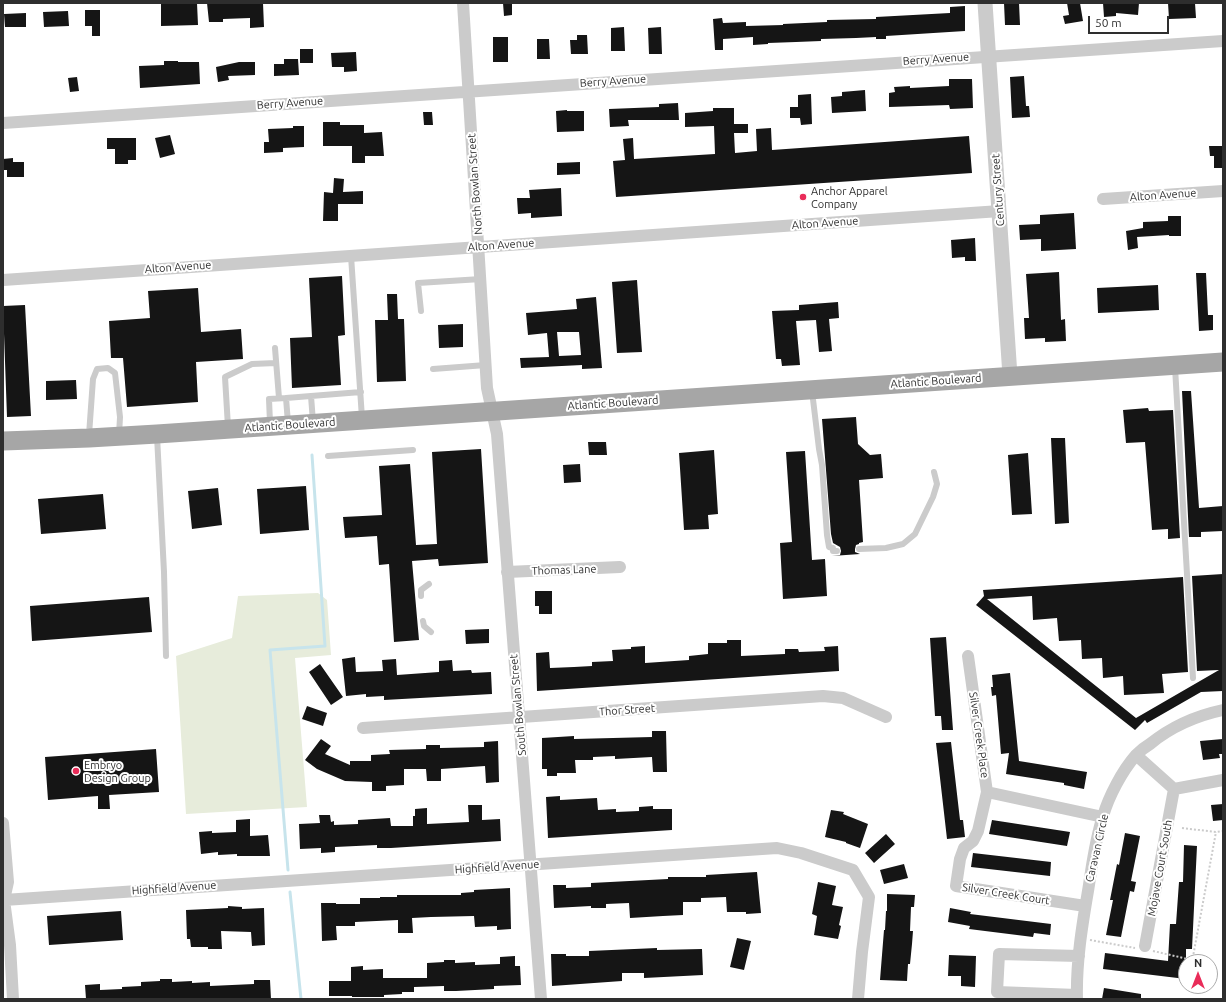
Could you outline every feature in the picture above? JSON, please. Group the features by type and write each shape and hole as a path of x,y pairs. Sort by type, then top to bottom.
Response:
{"main road":[{"name":"Atlantic Boulevard","path":"3,441 89,438 313,424 1223,362"}],"street":[{"name":"North Bowlan Street","path":"463,3 487,388 492,412"},
{"name":"Century Street","path":"985,3 1010,376"},
{"name":"Berry Avenue","path":"3,123 1223,41"},
{"name":"Alton Avenue","path":"1103,199 1223,191"},
{"name":"Alton Avenue","path":"3,280 1000,211"},
{"name":"South Bowlan Street","path":"492,412 497,434 541,999"},
{"name":"Thomas Lane","path":"507,572 620,567"},
{"name":"Silver Creek Place","path":"968,656 987,792 1103,817"},
{"name":"Thor Street","path":"363,728 823,696 843,698 886,717"},
{"name":"Caravan Circle","path":"1077,997 1079,956 1092,863 1103,817 1118,783 1136,755 1159,736 1180,723 1205,714 1223,710"},
{"path":"1136,755 1174,789 1223,780"},
{"name":"Mojave Court South","path":"1145,946 1174,789"},
{"name":"Silver Creek Court","path":"987,792 978,831 974,841 964,848 960,859 956,886 1085,906"},
{"path":"3,823 8,882 3,899 10,945 13,999"},
{"name":"Highfield Avenue","path":"3,899 777,848 801,853 853,870 869,898 858,999"},
{"path":"1077,997 997,992 999,954 1079,956"}],"lane":[{"path":"351,256 362,420"},
{"path":"421,311 418,283 481,279"},
{"path":"275,348 279,398"},
{"path":"228,429 225,377 252,364 276,363"},
{"path":"433,369 486,365"},
{"path":"1175,365 1193,678"},
{"path":"89,438 92,379 97,370 108,368 115,373 120,417 119,436"},
{"path":"812,390 822,465 827,535 829,547 837,551"},
{"path":"280,426 269,399 361,392"},
{"path":"311,396 313,424"},
{"path":"280,426 286,398"},
{"path":"157,434 164,572 166,656"},
{"path":"328,456 413,450"},
{"path":"859,549 886,548 903,544 915,534 933,497 937,484 934,472"},
{"path":"421,596 421,590 429,584"},
{"path":"423,621 424,626 431,632"}],"path":[{"path":"1182,828 1216,832 1223,831"},
{"path":"1193,954 1216,832"}],"green space":[{"path":"318,593 327,600 331,655 295,658 307,807 186,814 176,656 232,638 238,596"}],"building":[{"path":"161,3 197,3 198,25 161,26"},
{"path":"207,3 263,3 264,27 250,28 250,18 223,19 223,22 209,22"},
{"path":"503,3 512,3 512,15 504,16"},
{"path":"1004,3 1019,3 1020,25 1005,25"},
{"path":"1067,3 1080,3 1083,21 1065,24 1063,16 1069,15"},
{"path":"1103,3 1139,3 1138,15 1116,13 1116,16 1104,17"},
{"path":"1168,3 1195,3 1196,18 1169,19"},
{"path":"965,6 965,31 886,36 886,39 876,39 876,37 821,39 821,41 753,45 753,37 723,39 723,50 715,50 713,19 722,18 723,23 746,22 746,26 783,25 827,22 827,20 876,19 876,17 950,13 950,7"},
{"path":"85,10 100,10 100,36 92,36 92,26 85,26"},
{"path":"68,11 69,26 44,27 43,12"},
{"path":"26,13 26,27 5,27 4,14"},
{"path":"624,27 625,51 611,51 611,28"},
{"path":"661,27 662,54 649,54 648,28"},
{"path":"577,35 587,35 588,54 571,54 570,40 577,40"},
{"path":"493,37 508,37 508,62 493,62"},
{"path":"537,39 549,39 550,59 537,59"},
{"path":"300,49 313,49 313,63 300,63"},
{"path":"356,52 357,71 344,72 344,67 332,67 331,53"},
{"path":"284,59 298,59 299,75 274,76 274,64 284,64"},
{"path":"164,61 199,62 200,84 140,88 139,66 164,65"},
{"path":"239,62 255,62 255,75 228,76 229,80 218,82 216,67"},
{"path":"1024,76 1026,106 1029,106 1030,117 1012,118 1010,77"},
{"path":"77,77 79,91 70,92 68,78"},
{"path":"949,79 972,79 973,108 950,109 949,105 889,107 889,93 895,92 894,87 910,86 910,88 949,86"},
{"path":"865,90 866,111 832,113 831,97 842,96 842,92"},
{"path":"811,94 812,124 801,125 800,118 790,118 790,107 798,107 798,95"},
{"path":"678,103 679,120 628,120 629,126 610,127 609,109 659,107 659,104"},
{"path":"713,108 734,108 734,124 748,124 748,133 734,133 735,153 757,151 756,129 771,128 772,150 969,136 972,173 616,197 613,161 625,160 623,139 633,138 634,159 715,154 714,126 685,127 685,113 713,111"},
{"path":"556,111 584,111 584,131 557,132"},
{"path":"423,112 432,112 433,125 424,125"},
{"path":"323,122 340,122 340,125 364,125 364,133 382,132 384,156 365,156 365,163 352,163 352,146 323,146"},
{"path":"293,126 304,126 304,147 283,148 283,152 264,153 264,142 269,142 268,129 293,128"},
{"path":"170,135 175,154 160,158 155,138"},
{"path":"107,138 136,138 136,160 128,160 128,164 115,164 115,149 107,149"},
{"path":"1209,146 1223,146 1223,168 1214,168 1214,156 1210,156"},
{"path":"13,158 13,162 24,162 24,177 7,177 7,170 3,170 3,159"},
{"path":"580,162 580,174 557,175 557,163"},
{"path":"334,178 344,179 343,192 363,191 363,204 338,204 338,221 323,221 324,192 333,193"},
{"path":"561,188 562,216 531,218 531,213 518,214 517,198 530,198 529,190"},
{"path":"1074,213 1076,249 1041,251 1041,239 1020,240 1019,225 1040,224 1040,215"},
{"path":"1168,216 1181,216 1181,236 1169,235 1137,237 1138,248 1128,250 1126,231 1143,228 1143,222 1168,221"},
{"path":"975,238 976,261 965,261 965,257 952,258 951,240"},
{"path":"1059,272 1061,320 1065,319 1066,341 1045,342 1045,338 1025,339 1024,318 1029,318 1026,274"},
{"path":"1196,273 1206,273 1208,315 1213,315 1213,330 1199,331"},
{"path":"342,276 345,335 338,336 341,385 292,388 290,338 312,337 309,278"},
{"path":"637,280 642,352 617,353 612,282"},
{"path":"1158,285 1159,310 1098,313 1097,288"},
{"path":"198,288 201,332 241,329 243,359 196,362 198,402 127,407 123,358 111,358 109,321 150,318 148,291"},
{"path":"387,294 397,294 398,319 404,319 406,381 377,382 375,320 388,320"},
{"path":"596,297 602,368 582,369 582,365 521,368 520,358 549,357 547,333 528,335 526,313 577,309 576,299","holes":["557,332 579,332 581,355 559,356"]},
{"path":"838,302 839,318 829,319 832,351 819,352 816,320 796,321 800,365 782,366 781,359 776,359 772,311 799,310 799,305"},
{"path":"25,305 31,416 7,417 3,306"},
{"path":"463,324 463,347 439,348 438,325"},
{"path":"76,380 77,399 46,400 46,381"},
{"path":"1182,391 1191,391 1199,508 1223,506 1223,531 1201,532 1201,537 1189,537"},
{"path":"1148,408 1149,411 1173,410 1180,538 1168,539 1168,529 1152,530 1145,442 1126,443 1123,410"},
{"path":"856,417 858,444 870,455 881,454 883,478 859,480 863,542 856,545 855,552 860,554 832,556 840,555 841,551 840,547 833,543 831,534 822,419"},
{"path":"1051,438 1065,438 1069,523 1055,524"},
{"path":"588,442 606,442 607,455 589,455"},
{"path":"481,449 488,563 439,566 438,559 412,561 419,640 394,642 389,564 379,565 377,536 345,538 343,517 382,515 379,466 410,464 416,545 437,544 432,452"},
{"path":"714,450 718,514 708,515 709,529 684,530 679,453"},
{"path":"805,451 812,560 825,559 827,596 783,599 780,543 792,542 786,452"},
{"path":"1028,453 1032,514 1012,515 1008,455"},
{"path":"580,464 581,482 564,483 563,465"},
{"path":"306,486 309,530 260,534 257,489"},
{"path":"218,488 222,525 192,529 188,491"},
{"path":"103,494 106,529 41,534 38,499"},
{"path":"1223,574 1223,691 1201,692 1147,723 1145,720 1135,730 976,605 984,596 983,590 1183,577 1188,672 1162,674 1164,693 1124,695 1123,676 1103,678 1102,658 1082,659 1081,640 1059,641 1057,618 1033,620 1032,596 987,599 1136,718 1219,670 1197,671 1192,576"},
{"path":"535,591 552,591 552,614 539,614 539,606 535,606"},
{"path":"149,597 152,632 32,641 30,606"},
{"path":"489,629 489,643 466,644 465,630"},
{"path":"946,637 953,730 942,730 941,716 935,716 930,638"},
{"path":"727,640 741,640 741,656 785,654 785,649 798,649 799,652 825,651 824,647 838,646 839,671 537,691 536,653 549,652 550,668 592,666 592,662 613,661 612,650 631,649 631,647 645,646 645,663 689,660 689,656 708,654 708,643 727,643"},
{"path":"355,657 356,672 383,671 382,660 396,659 397,675 439,672 439,661 452,660 453,671 471,670 472,673 491,672 492,694 384,700 384,696 366,697 366,694 346,696 342,659"},
{"path":"320,664 343,697 331,705 309,672"},
{"path":"1010,673 1019,761 1087,772 1084,789 1064,785 1064,783 1006,774 1009,753 1001,754 996,695 992,696 991,687 993,687 992,675"},
{"path":"307,706 327,713 323,726 302,719"},
{"path":"652,731 666,731 667,772 653,772 652,757 615,759 615,756 593,757 593,760 575,760 576,773 557,773 557,776 547,776 547,769 542,769 542,738 574,736 574,739 652,737"},
{"path":"321,739 331,746 325,754 350,765 350,761 371,761 371,755 390,754 389,750 426,749 426,745 440,745 440,748 484,747 484,742 498,741 499,782 486,783 485,766 441,769 441,781 427,781 426,769 404,769 404,785 386,786 386,791 372,791 372,782 345,781 317,769 305,760"},
{"path":"1223,739 1223,754 1219,754 1220,758 1203,760 1200,741"},
{"path":"951,742 960,820 963,820 965,837 947,839 936,743"},
{"path":"156,749 159,792 109,795 110,809 98,809 98,796 48,800 45,757"},
{"path":"560,796 560,800 597,798 598,810 616,809 616,812 639,811 639,807 653,806 653,809 672,809 672,830 548,838 546,797"},
{"path":"1223,804 1223,820 1213,821 1211,805"},
{"path":"468,805 482,805 482,820 500,819 501,841 391,848 377,848 377,845 335,847 335,852 321,853 321,848 300,849 299,824 320,823 319,815 330,815 331,822 334,821 334,825 358,824 358,820 390,818 391,826 413,826 415,809 427,808 427,824 469,822"},
{"path":"831,810 844,812 843,814 868,824 860,848 846,842 825,837"},
{"path":"250,819 250,836 268,835 270,856 237,856 237,854 218,855 218,852 201,854 199,832 236,832 236,820"},
{"path":"992,820 1070,832 1067,846 989,834"},
{"path":"1125,833 1140,836 1131,881 1136,882 1134,892 1130,891 1121,937 1106,935 1113,900 1110,900"},
{"path":"886,834 895,844 874,863 865,853"},
{"path":"1184,845 1197,846 1192,949 1186,949 1186,954 1178,954 1178,978 1103,969 1105,953 1168,961 1170,924 1176,924 1179,882 1183,882"},
{"path":"973,853 1051,862 1050,876 971,867"},
{"path":"904,864 908,878 884,884 880,870"},
{"path":"757,872 761,913 746,914 746,912 727,912 726,897 701,898 701,902 683,902 683,915 630,918 629,903 606,904 606,908 591,908 591,906 554,908 553,885 566,885 566,888 591,887 591,883 668,879 668,877 706,877 706,875"},
{"path":"818,882 836,886 832,905 843,907 838,939 814,935 817,916 812,914"},
{"path":"510,888 511,929 497,930 497,926 475,927 474,916 412,918 413,933 398,933 398,920 355,922 355,926 336,926 337,940 322,941 321,903 360,904 360,898 397,897 397,895 461,895 461,893 474,892 474,890"},
{"path":"887,894 915,895 914,907 911,907 910,931 913,931 907,981 880,980 887,911"},
{"path":"228,906 242,907 242,909 264,908 265,945 252,946 251,932 221,931 222,949 191,947 190,939 187,939 186,910 228,908"},
{"path":"950,908 971,912 970,914 1051,924 1050,935 1034,933 1033,937 969,929 970,926 948,922"},
{"path":"121,911 123,940 49,945 47,916"},
{"path":"737,938 751,941 744,970 730,967"},
{"path":"657,948 657,950 702,949 703,975 644,978 644,973 622,973 622,981 552,986 551,954 566,954 566,956 589,956 589,951"},
{"path":"949,955 976,956 975,987 961,986 961,976 948,976"},
{"path":"515,956 515,966 520,966 521,985 494,986 494,989 456,991 444,991 444,986 414,987 414,992 384,995 384,997 329,996 329,981 351,981 351,967 363,966 363,970 383,969 383,978 427,978 427,963 455,960 455,963 475,962 475,965 500,964 500,957"},
{"path":"160,979 172,979 172,982 210,982 210,986 254,984 254,980 270,980 271,999 86,999 85,985 100,984 100,990 122,989 122,987 141,986 141,982 160,981"},
{"path":"1104,988 1141,994 1141,999 1102,999"}],"waterway":[{"path":"288,870 270,650 325,646 312,455"},
{"path":"290,892 301,999"}],"place":[{"name":"Anchor Apparel Company","path":"803,197"},
{"name":"Embryo Design Group","path":"76,771"}]}
